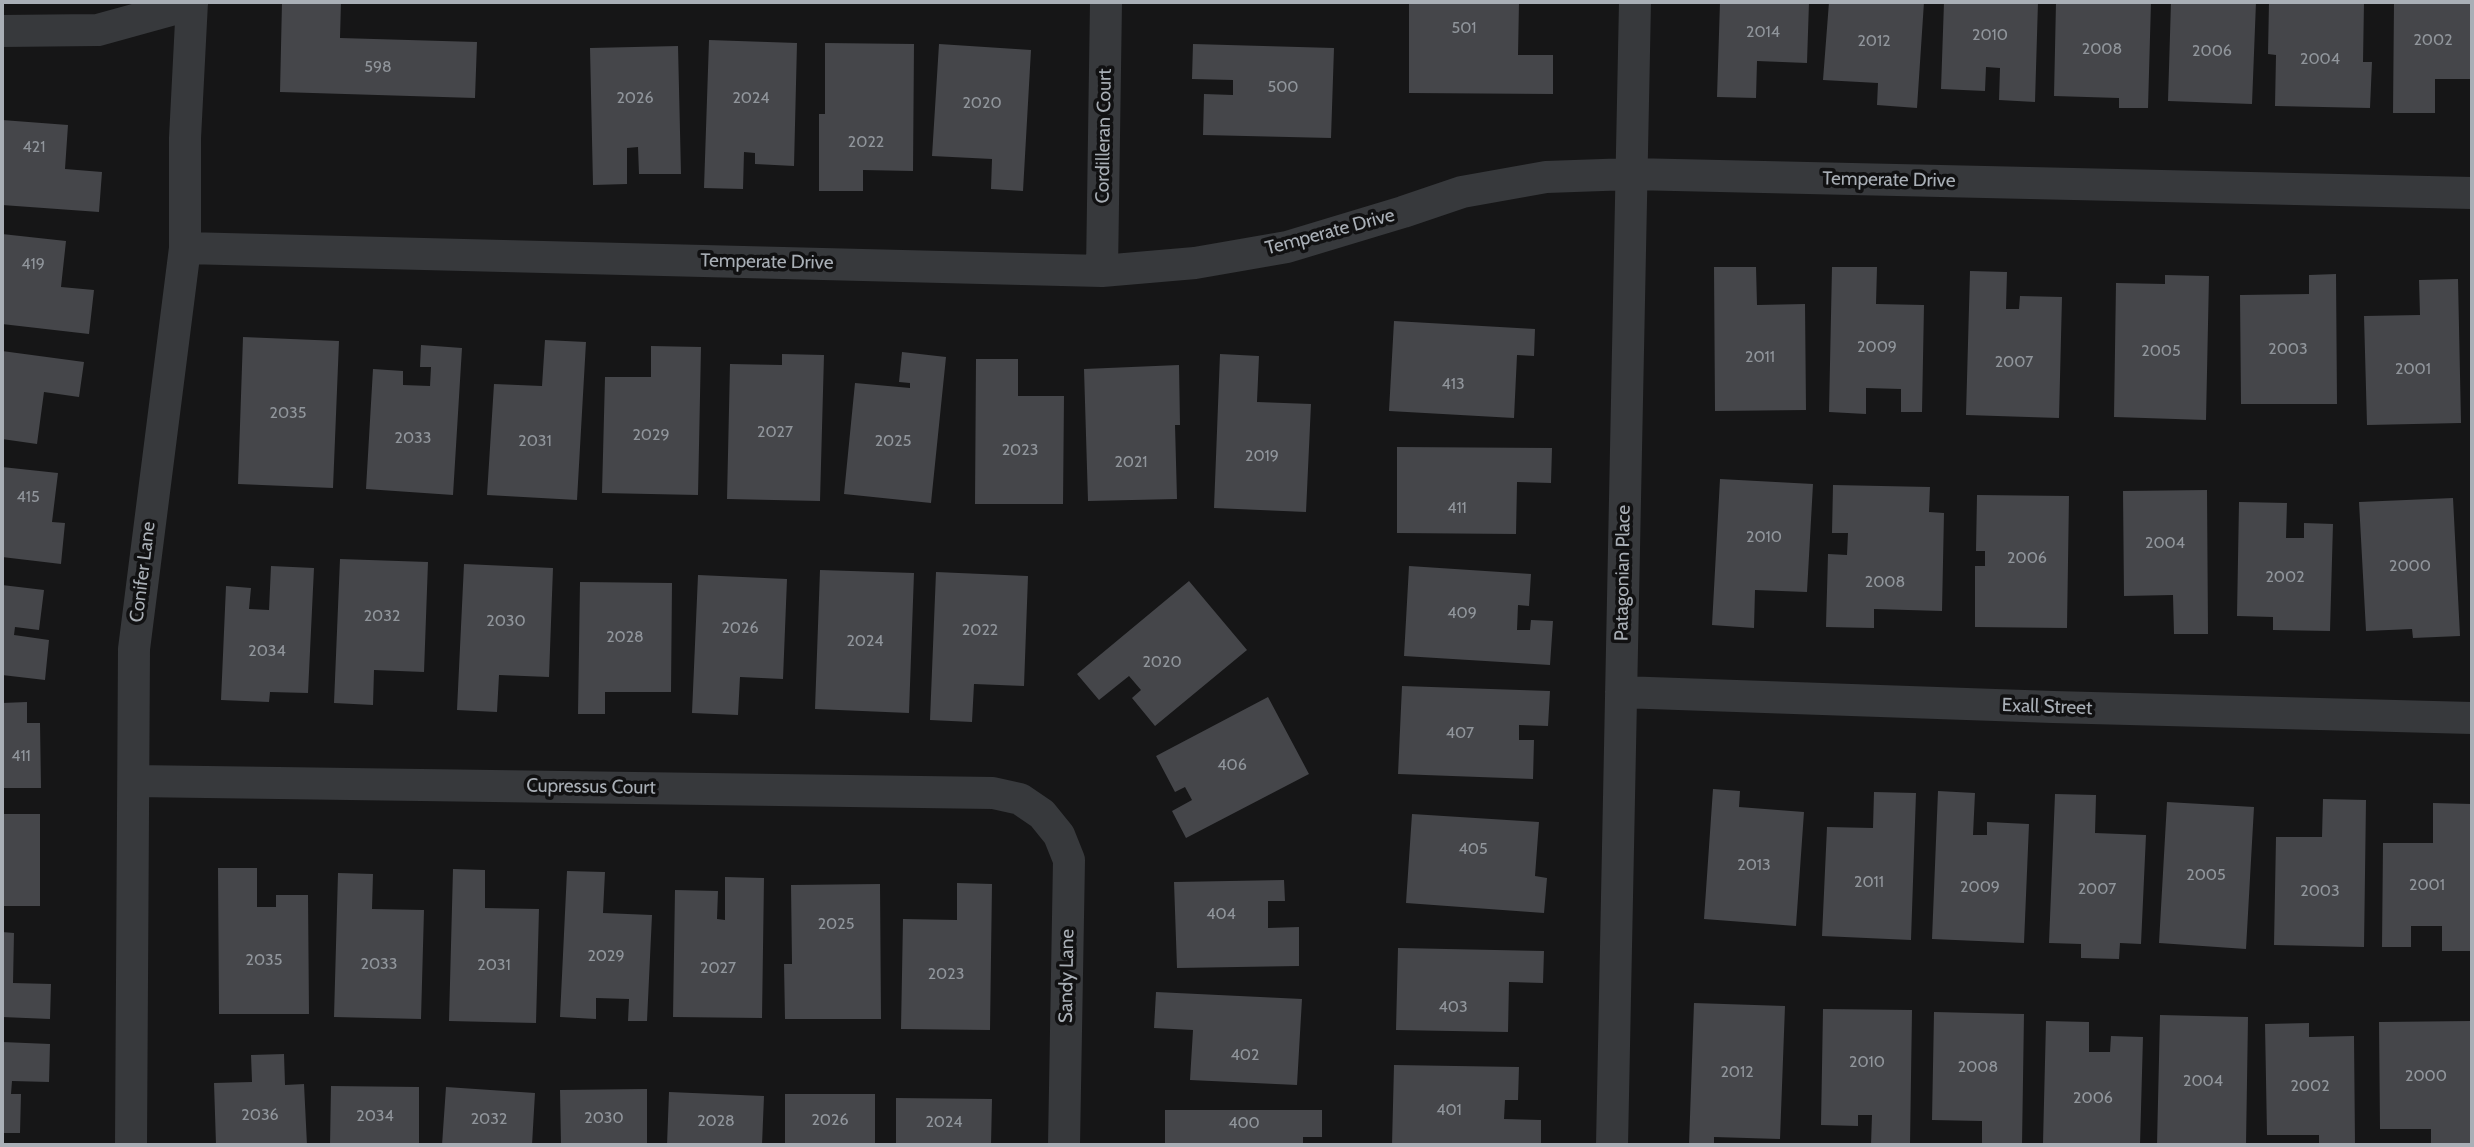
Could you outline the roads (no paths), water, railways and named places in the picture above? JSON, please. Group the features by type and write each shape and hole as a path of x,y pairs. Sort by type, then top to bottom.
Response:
{"street":[{"name":"Cordilleran Court","path":"1102,271 1106,2"},
{"name":"Patagonian Place","path":"1612,1145 1634,2"},
{"path":"2,30 98,30 191,3"},
{"name":"Conifer Lane","path":"131,1145 134,649 185,248 185,138 191,3"},
{"name":"Temperate Drive","path":"185,248 1102,271 1195,263 1287,247 1462,192 1546,177 1631,174 2472,193"},
{"name":"Exall Street","path":"1621,692 2053,708 2472,718"},
{"name":"Cupressus Court","path":"135,781 993,793 1020,799 1042,814"},
{"name":"Sandy Lane","path":"1042,814 1059,835 1069,860 1064,1145"}]}
